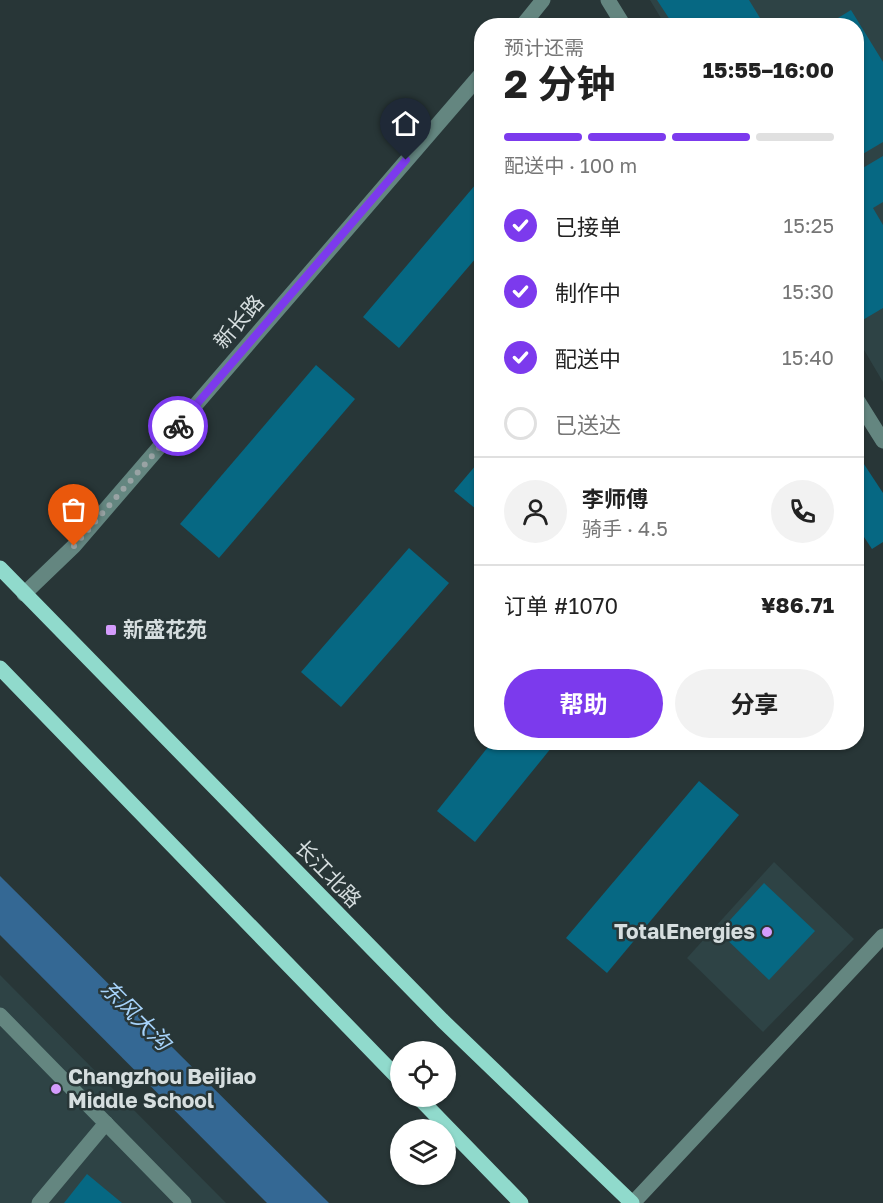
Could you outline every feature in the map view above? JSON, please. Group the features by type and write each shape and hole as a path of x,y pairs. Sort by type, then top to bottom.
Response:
{"main road":[{"name":"长江北路","path":"0,568 442,1020 633,1203"},
{"path":"0,668 390,1070"},
{"path":"428,1107 520,1203"}],"street":[{"path":"528,18 543,0"},
{"path":"608,0 619,18"},
{"name":"新长路","path":"24,594 74,546 474,82"},
{"path":"864,411 883,441"},
{"path":"633,1203 883,936"},
{"path":"0,1015 184,1203"},
{"path":"39,1203 106,1123"}],"shaded area":[{"path":"650,0 883,0 883,382 864,350 864,18 661,18"},
{"path":"774,862 854,939 763,1032 687,958"},
{"name":"Changzhou Beijiao Middle School","path":"0,975 226,1203 0,1203"}],"water":[{"name":"东风大沟","path":"0,876 329,1203 267,1203 0,935"}],"building":[{"path":"657,0 749,0 760,18 669,18"},
{"path":"851,10 856,18 838,18"},
{"path":"864,31 883,62 883,142 864,153"},
{"path":"883,156 883,202 873,208 883,225 883,308 864,319 864,167"},
{"path":"474,186 474,260 399,348 363,317"},
{"path":"316,365 355,399 219,558 180,524"},
{"path":"864,464 883,493 883,542 872,549 864,537"},
{"path":"474,467 474,507 454,491"},
{"path":"409,548 449,583 341,707 301,672"},
{"path":"486,750 550,750 475,842 437,811"},
{"path":"699,781 739,815 607,973 566,938"},
{"name":"TotalEnergies","path":"764,883 815,931 769,980 719,932"},
{"path":"87,1174 122,1203 64,1203"}],"way so far":[{"path":"74,546 178,426"}],"place":[{"name":"新盛花苑","path":"111,630"},
{"name":"TotalEnergies","path":"767,932"},
{"name":"Changzhou Beijiao Middle School","path":"56,1089"}],"route":[{"path":"178,426 406,160"}]}
